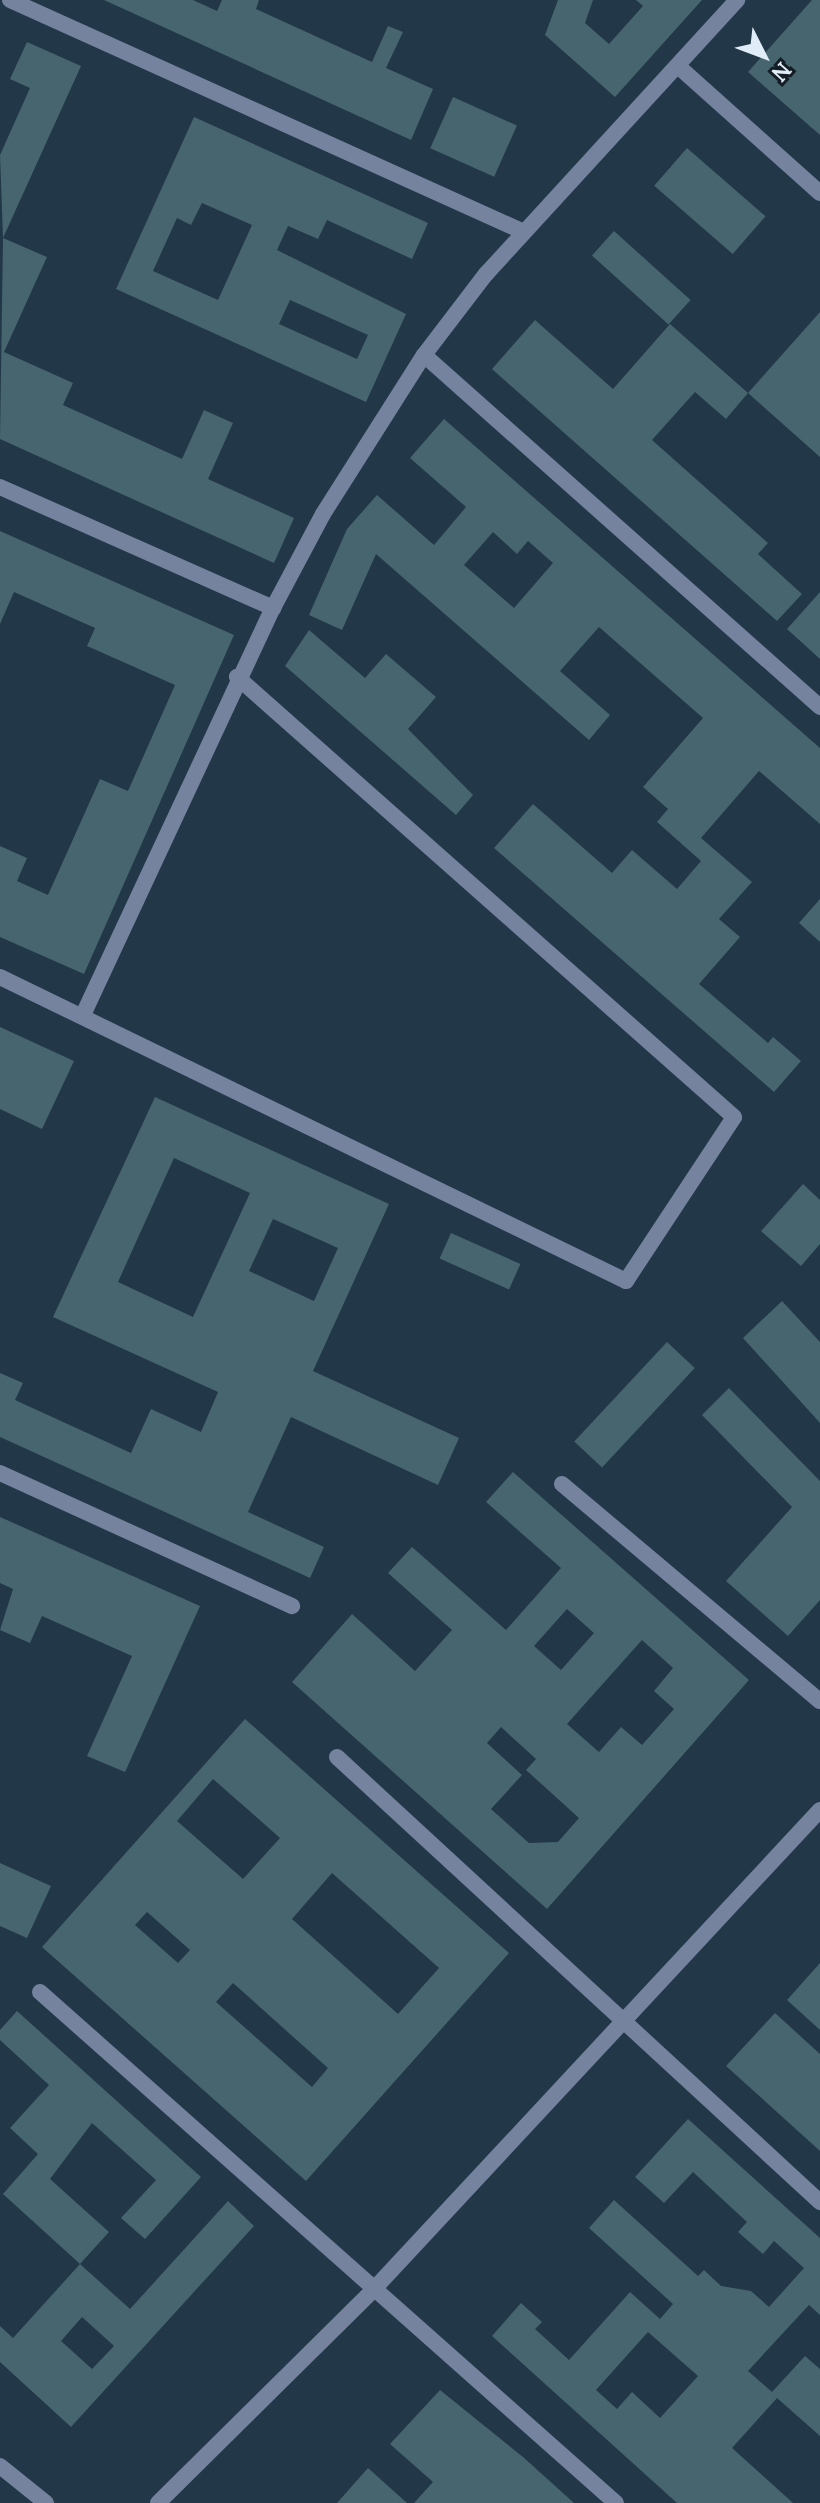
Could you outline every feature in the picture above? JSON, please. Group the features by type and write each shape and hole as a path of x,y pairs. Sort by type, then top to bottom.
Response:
{"street":[{"path":"10,0 524,232"},
{"path":"83,1015 237,677 323,514 424,355 524,232 679,67 737,0"},
{"path":"679,67 820,193"},
{"path":"424,355 820,707"},
{"path":"0,487 273,608"},
{"path":"0,977 626,1281 734,1117 237,677"},
{"path":"0,1473 292,1606"},
{"path":"562,1484 820,1701"},
{"path":"337,1757 624,2025 820,2202"},
{"path":"158,2503 375,2288 624,2025 820,1810"},
{"path":"40,1992 616,2503"},
{"path":"0,2466 46,2503"}],"building":[{"path":"104,0 193,0 217,11 222,0 259,0 256,9 372,62 388,26 403,32 386,68 433,89 411,140"},
{"path":"558,0 593,0 585,23 609,44 643,6 636,0 702,0 615,97 545,35"},
{"path":"812,0 820,0 820,135 748,72"},
{"path":"27,42 81,66 3,238 0,155 30,88 10,79"},
{"path":"453,97 517,125 494,177 430,148"},
{"path":"194,117 428,223 412,259 327,220 318,239 288,226 277,250 406,314 366,402 116,289","holes":["202,203 252,225 218,300 153,271 177,218 191,225","290,300 368,335 357,359 279,324"]},
{"path":"687,148 765,216 733,254 654,186"},
{"path":"614,231 691,300 668,324 592,256"},
{"path":"3,238 47,257 4,352 73,383 63,405 182,459 204,410 233,423 208,479 294,518 274,563 0,439"},
{"path":"820,312 820,457 748,393"},
{"path":"535,320 613,389 670,324 748,393 726,419 695,392 652,440 768,543 758,554 802,594 777,621 492,369"},
{"path":"444,419 820,748 820,824 759,771 701,838 752,882 719,919 740,937 699,984 768,1043 773,1037 801,1061 774,1092 494,848 533,804 612,873 632,850 677,889 701,861 657,822 668,809 643,787 703,718 599,627 560,671 610,715 589,740 376,554 342,630 309,615 347,529 377,495 434,545 466,507 410,458","holes":["493,532 517,554 528,541 553,563 514,608 464,565"]},
{"path":"0,531 234,635 84,974 0,937 0,846 27,858 17,881 48,895 100,779 128,791 175,685 87,646 95,628 14,592 0,624"},
{"path":"820,592 820,659 787,629"},
{"path":"309,630 365,678 386,654 436,697 408,729 473,795 456,815 285,666"},
{"path":"820,899 820,942 799,923"},
{"path":"0,1027 74,1061 42,1129 0,1109"},
{"path":"155,1097 389,1204 313,1371 459,1438 438,1485 291,1417 248,1512 324,1547 310,1578 0,1437 0,1373 23,1383 15,1400 131,1453 151,1409 201,1432 218,1392 53,1317","holes":["174,1158 250,1193 193,1317 118,1282","273,1219 338,1248 314,1301 249,1271"]},
{"path":"803,1184 820,1200 820,1244 801,1266 761,1231"},
{"path":"451,1233 520,1264 509,1289 440,1259"},
{"path":"782,1301 820,1342 820,1423 743,1338"},
{"path":"667,1342 695,1368 602,1467 574,1441"},
{"path":"729,1388 820,1481 820,1600 788,1636 726,1581 792,1507 702,1415"},
{"path":"513,1472 749,1680 547,1909 292,1682 352,1614 415,1671 452,1630 388,1573 412,1547 506,1630 561,1568 486,1502","holes":["567,1609 594,1633 561,1670 534,1646","642,1640 673,1668 654,1691 674,1709 642,1745 621,1727 599,1752 567,1724","501,1727 536,1759 526,1770 579,1818 558,1842 529,1843 491,1809 522,1775 487,1743"]},
{"path":"0,1517 200,1606 125,1772 87,1756 132,1656 42,1616 30,1643 0,1630 13,1589 0,1583"},
{"path":"245,1719 509,1953 306,2181 42,1947","holes":["213,1779 280,1838 243,1879 177,1821","332,1873 439,1968 398,2014 292,1919","147,1912 190,1950 178,1963 135,1925","233,1983 328,2068 312,2087 216,2002"]},
{"path":"0,1863 51,1886 27,1938 0,1926"},
{"path":"820,1963 820,2030 787,2000"},
{"path":"17,2011 201,2177 145,2239 121,2218 156,2180 92,2123 50,2179 109,2232 80,2264 3,2194 38,2154 10,2128 49,2085 0,2040 0,2030"},
{"path":"775,2013 820,2054 820,2151 726,2066"},
{"path":"688,2119 820,2238 820,2315 809,2305 748,2371 772,2392 805,2356 820,2369 820,2436 777,2398 732,2448 793,2503 677,2503 492,2336 521,2303 542,2322 535,2329 569,2360 630,2292 660,2319 673,2304 589,2228 614,2200 698,2276 704,2270 721,2286 751,2291 769,2307 804,2268 774,2241 763,2254 738,2232 747,2222 693,2172 664,2203 635,2177","holes":["648,2332 698,2376 660,2418 632,2392 617,2409 596,2390"]},
{"path":"228,2201 254,2226 71,2427 0,2362 0,2326 13,2338 80,2264 130,2309","holes":["82,2317 114,2346 92,2369 61,2341"]},
{"path":"440,2390 574,2503 414,2503 433,2482 390,2444"},
{"path":"368,2468 407,2503 337,2503"}]}
